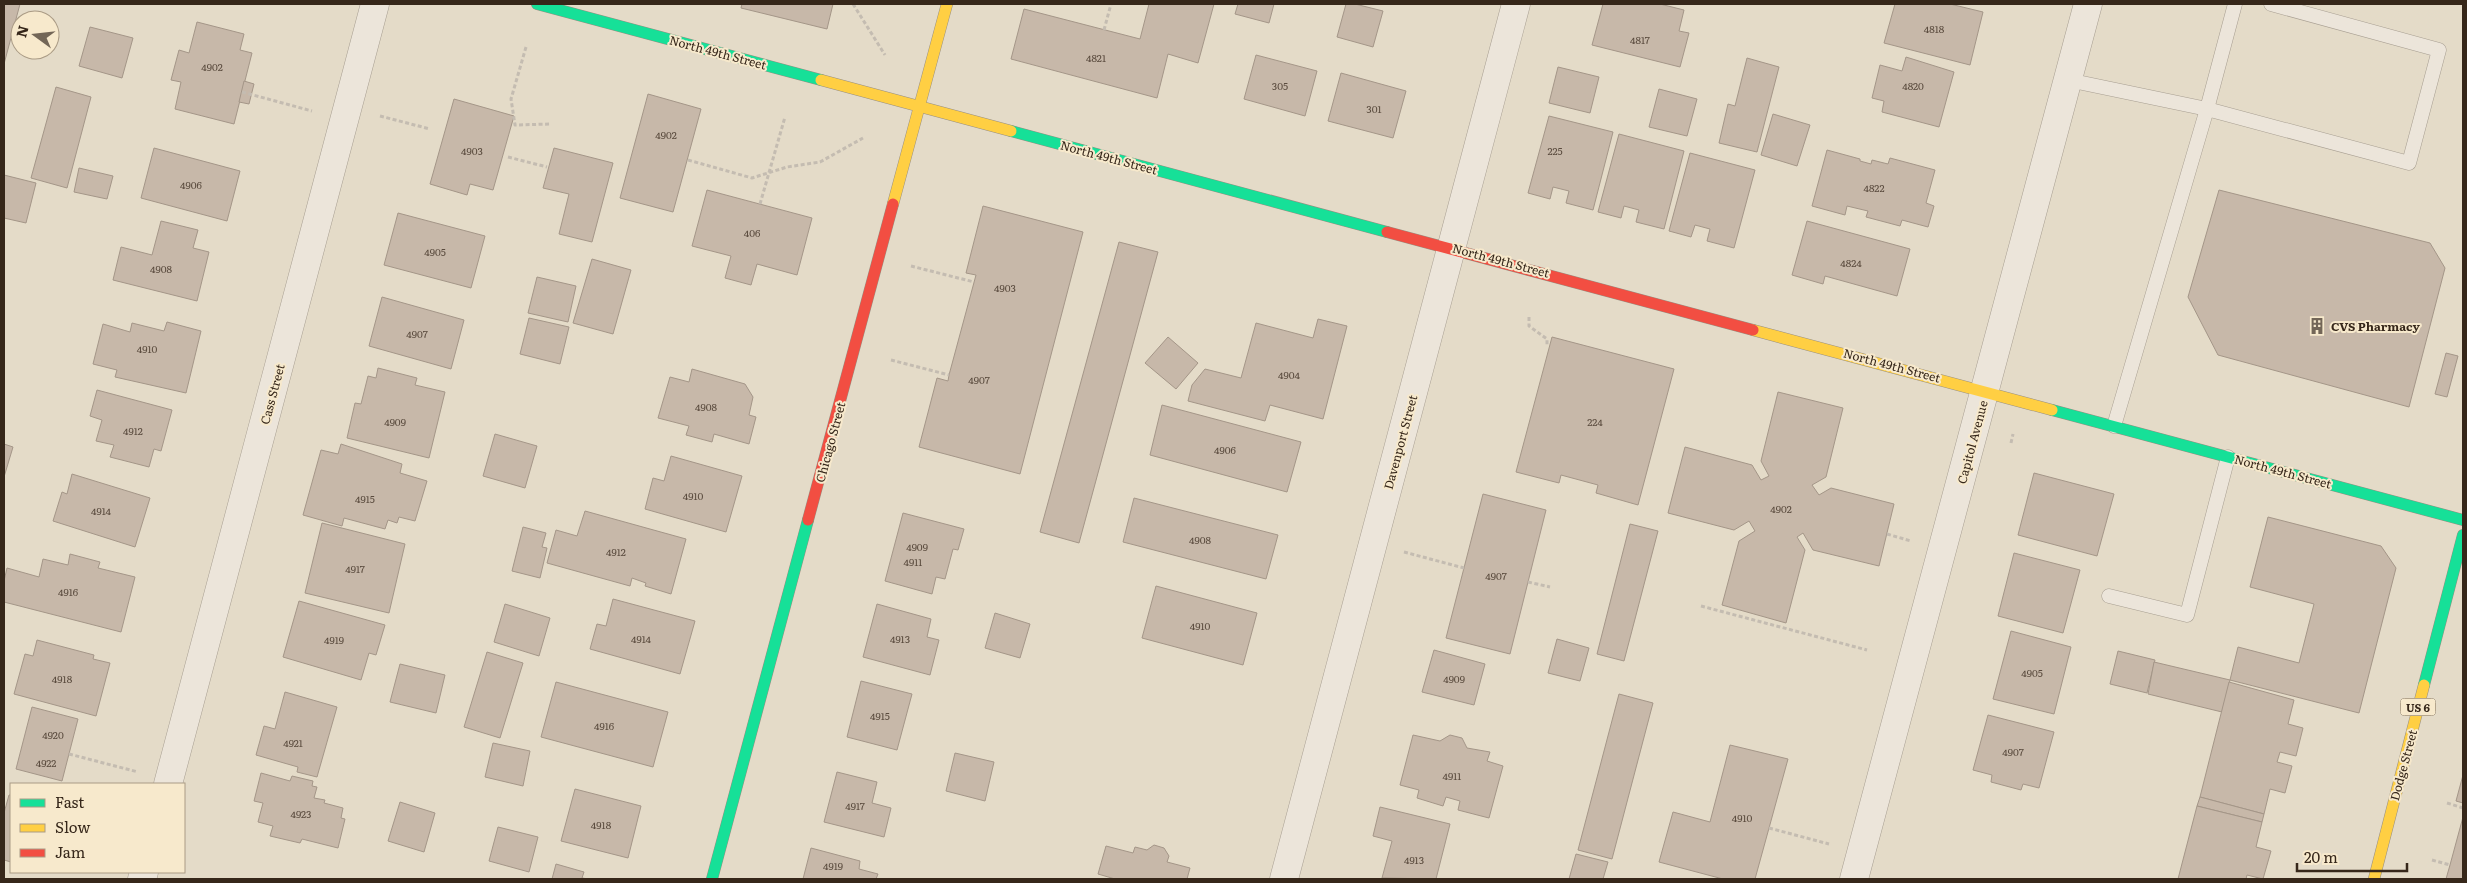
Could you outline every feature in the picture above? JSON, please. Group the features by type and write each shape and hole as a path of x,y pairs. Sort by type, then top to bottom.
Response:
{"main road":[{"name":"North 49th Street","path":"537,4 1452,247 2463,520"},
{"name":"Chicago Street","path":"712,879 947,4"},
{"name":"Dodge Street","path":"2374,879 2463,535"}],"street":[{"name":"Cass Street","path":"157,779 376,4"},
{"name":"Davenport Street","path":"1284,879 1516,4"},
{"name":"Capitol Avenue","path":"1854,879 2088,4"}],"lane":[{"path":"2114,426 2207,109 2235,4"},
{"path":"2068,80 2207,109 2408,163 2439,50 2271,4"},
{"path":"2108,596 2187,615 2228,457"}],"path":[{"path":"853,4 885,55"},
{"path":"1104,30 1111,4"},
{"path":"526,47 511,99 516,125 550,124"},
{"path":"242,92 313,112"},
{"path":"372,113 430,129"},
{"path":"760,204 785,117"},
{"path":"688,160 752,178 793,165 820,162 863,138"},
{"path":"508,156 546,167"},
{"path":"905,264 974,282"},
{"path":"1529,317 1529,326 1547,338 1547,345"},
{"path":"891,360 949,375"},
{"path":"1887,534 1920,543"},
{"path":"1398,550 1464,568"},
{"path":"1528,582 1550,587"},
{"path":"1701,606 1867,650"},
{"path":"69,754 157,779"},
{"path":"2447,804 2463,808"},
{"path":"1769,828 1832,844"},
{"path":"2432,860 2450,865"}],"building":[{"path":"4,4 20,4 18,10 10,10 10,42 4,64"},
{"path":"742,4 833,4 827,29 741,8"},
{"path":"1149,4 1214,4 1198,63 1168,54 1157,98 1011,59 1024,9 1140,39"},
{"path":"1238,4 1274,4 1269,23 1235,14"},
{"path":"1346,4 1355,4 1383,11 1373,47 1337,37"},
{"path":"1603,4 1660,4 1684,10 1679,31 1689,33 1680,67 1592,45"},
{"path":"1895,4 1950,4 1983,12 1970,65 1884,43"},
{"path":"197,22 244,34 240,50 252,53 234,124 175,109 181,82 171,80 179,50 189,53"},
{"path":"90,27 133,38 122,78 79,66"},
{"path":"1256,55 1317,71 1305,116 1244,99"},
{"path":"1906,57 1954,72 1939,127 1882,112 1884,101 1872,98 1880,65 1902,71"},
{"path":"1747,58 1779,67 1757,152 1719,143 1728,104 1735,106"},
{"path":"1558,67 1599,77 1590,113 1549,103"},
{"path":"1341,73 1406,91 1393,138 1328,121"},
{"path":"244,81 254,84 249,104 239,102"},
{"path":"56,87 91,97 67,188 31,178"},
{"path":"1659,89 1697,99 1687,136 1649,127"},
{"path":"648,94 701,109 673,212 620,198"},
{"path":"454,99 514,116 493,190 470,184 467,195 430,184"},
{"path":"1773,114 1810,125 1797,166 1761,155"},
{"path":"1549,116 1613,132 1593,210 1566,203 1569,191 1553,187 1550,199 1528,193"},
{"path":"1619,134 1684,151 1664,229 1636,222 1639,210 1624,206 1621,218 1598,212"},
{"path":"154,148 240,171 227,221 141,198"},
{"path":"554,148 613,163 592,242 559,234 569,194 543,188"},
{"path":"1827,150 1871,164 1872,160 1888,164 1890,158 1935,170 1926,203 1934,206 1928,227 1902,220 1900,226 1866,217 1868,211 1847,206 1845,215 1812,206"},
{"path":"1690,153 1755,170 1734,248 1707,241 1710,229 1695,225 1691,237 1669,231"},
{"path":"79,168 113,176 107,199 74,192"},
{"path":"4,175 36,183 26,223 4,218"},
{"path":"707,190 812,218 797,275 757,264 751,285 725,278 731,256 692,246"},
{"name":"CVS Pharmacy","path":"2219,190 2430,243 2445,268 2409,407 2218,355 2188,297"},
{"path":"983,206 1083,232 1020,474 919,447 937,378 948,381 976,275 966,273"},
{"path":"398,213 485,236 471,288 384,265"},
{"path":"161,221 198,230 193,248 209,252 197,301 113,280 121,247 152,255"},
{"path":"1807,221 1910,249 1897,296 1825,276 1823,284 1792,275"},
{"path":"1119,242 1158,252 1079,543 1040,532"},
{"path":"592,259 631,270 613,334 573,323"},
{"path":"537,277 576,286 568,322 528,313"},
{"path":"382,297 464,320 451,369 369,346"},
{"path":"529,318 569,327 560,364 520,354"},
{"path":"1318,319 1347,326 1323,419 1270,405 1265,421 1188,401 1192,385 1205,369 1241,378 1256,323 1313,338"},
{"path":"167,322 201,331 186,393 115,377 117,370 93,364 103,324 130,332 132,323 164,331"},
{"path":"1168,337 1198,363 1176,389 1145,363"},
{"path":"1552,337 1674,369 1638,505 1596,493 1598,485 1561,475 1559,483 1516,472"},
{"path":"2446,353 2458,356 2447,397 2435,394"},
{"path":"378,368 417,378 415,385 445,392 429,458 347,438 355,403 361,404 368,376 376,378"},
{"path":"692,369 745,384 753,397 749,415 756,417 749,444 714,434 712,442 686,435 689,426 658,418 670,377 689,382"},
{"path":"97,390 172,410 161,451 154,449 149,467 110,457 114,445 96,441 102,420 90,416"},
{"path":"1778,392 1843,408 1826,477 1812,485 1819,495 1831,488 1894,504 1879,566 1813,550 1803,533 1797,537 1805,550 1786,623 1722,605 1739,541 1755,531 1749,521 1734,530 1668,513 1685,447 1752,465 1761,480 1769,476 1761,461"},
{"path":"1162,405 1301,442 1287,492 1150,455"},
{"path":"495,434 537,446 525,488 483,476"},
{"path":"4,444 13,447 4,477"},
{"path":"341,444 402,464 400,473 427,481 415,521 399,517 397,523 388,520 385,529 344,518 342,526 303,515 321,450 338,454"},
{"path":"671,456 742,476 726,532 645,509 653,478 664,481"},
{"path":"2034,473 2114,494 2097,556 2018,535"},
{"path":"72,474 150,498 135,547 53,521 62,492 67,494"},
{"path":"1483,494 1546,510 1510,654 1446,638"},
{"path":"1134,498 1278,535 1266,579 1123,542"},
{"path":"585,511 686,539 671,594 645,586 646,583 632,578 630,586 547,563 556,530 577,536"},
{"path":"903,513 964,529 958,550 953,549 945,579 936,577 932,594 885,581"},
{"path":"2268,517 2381,546 2396,568 2359,713 2230,680 2238,647 2299,663 2314,604 2250,587"},
{"path":"322,523 405,544 389,613 305,593"},
{"path":"1630,524 1658,531 1624,661 1597,654"},
{"path":"523,527 546,533 542,547 547,548 540,578 512,571"},
{"path":"2014,553 2080,570 2063,633 1998,616"},
{"path":"70,554 100,562 98,568 135,577 121,632 4,602 4,581 7,568 39,577 43,559 68,565"},
{"path":"1156,586 1257,613 1243,665 1142,638"},
{"path":"613,599 695,621 680,674 590,649 597,624 606,626"},
{"path":"299,601 385,625 376,655 369,653 361,680 283,657"},
{"path":"505,604 550,618 539,656 494,642"},
{"path":"877,604 931,619 927,637 939,640 930,675 863,657"},
{"path":"995,613 1030,624 1020,658 985,648"},
{"path":"2011,631 2071,647 2054,714 1993,699"},
{"path":"1557,639 1589,648 1580,681 1548,673"},
{"path":"37,640 94,655 93,659 110,663 96,716 14,694 25,654 33,656"},
{"path":"1434,650 1485,664 1474,705 1422,692"},
{"path":"2118,651 2155,660 2147,693 2110,684"},
{"path":"487,652 523,663 500,738 464,727"},
{"path":"2154,662 2230,680 2222,712 2148,694"},
{"path":"400,664 445,675 436,713 390,702"},
{"path":"861,681 912,694 897,750 847,737"},
{"path":"556,682 668,712 653,767 541,737"},
{"path":"2229,682 2294,700 2288,724 2303,728 2296,756 2280,752 2277,762 2292,766 2285,793 2270,789 2264,814 2200,797"},
{"path":"285,692 337,707 317,777 297,772 298,767 256,755 264,726 275,729"},
{"path":"1619,694 1653,703 1612,859 1578,850"},
{"path":"32,707 78,719 62,781 16,769"},
{"path":"1988,715 2054,732 2039,788 2023,784 2021,790 1991,782 1992,775 1973,770"},
{"path":"1413,735 1440,741 1450,735 1462,738 1467,748 1490,752 1487,761 1503,766 1489,818 1458,810 1460,801 1446,797 1443,806 1417,798 1419,790 1400,785"},
{"path":"493,743 530,751 523,786 485,777"},
{"path":"1730,745 1788,759 1755,879 1723,879 1659,862 1673,812 1710,822"},
{"path":"955,753 994,762 985,801 946,791"},
{"path":"837,772 877,782 872,803 891,808 884,837 824,822"},
{"path":"261,773 290,781 292,776 313,781 312,786 317,787 314,798 325,800 324,803 343,808 341,818 345,819 338,848 302,839 300,843 270,836 273,826 258,822 263,803 254,801"},
{"path":"2463,775 2463,803 2456,801"},
{"path":"575,789 641,806 628,858 561,841"},
{"path":"10,795 10,862 4,860 4,813"},
{"path":"2200,797 2264,814 2262,822 2197,806"},
{"path":"400,802 435,813 424,852 388,841"},
{"path":"2197,806 2262,822 2256,847 2271,851 2263,879 2247,875 2246,879 2178,879"},
{"path":"1380,807 1450,824 1436,879 1382,878 1392,841 1373,836"},
{"path":"2463,817 2463,879 2446,879 2450,865"},
{"path":"498,827 538,837 529,872 489,861"},
{"path":"1154,845 1164,848 1169,856 1167,862 1190,868 1187,879 1115,879 1098,874 1106,846 1133,853 1135,847 1147,850"},
{"path":"811,848 860,861 859,869 878,874 876,879 803,879"},
{"path":"1576,854 1608,862 1603,879 1569,879"},
{"path":"556,864 584,872 582,878 588,879 552,879"}],"traffic: fast":[{"path":"537,4 821,80"},
{"path":"1011,131 1387,232"},
{"path":"2052,410 2463,520"},
{"path":"712,879 808,520"},
{"path":"2424,685 2463,535"}],"traffic: slow":[{"path":"893,204 947,4"},
{"path":"821,80 1011,131"},
{"path":"1753,330 2052,410"},
{"path":"2374,879 2424,685"}],"traffic: jam":[{"path":"808,520 893,204"},
{"path":"1387,232 1753,330"}],"place":[{"name":"CVS Pharmacy","path":"2317,326"}]}
